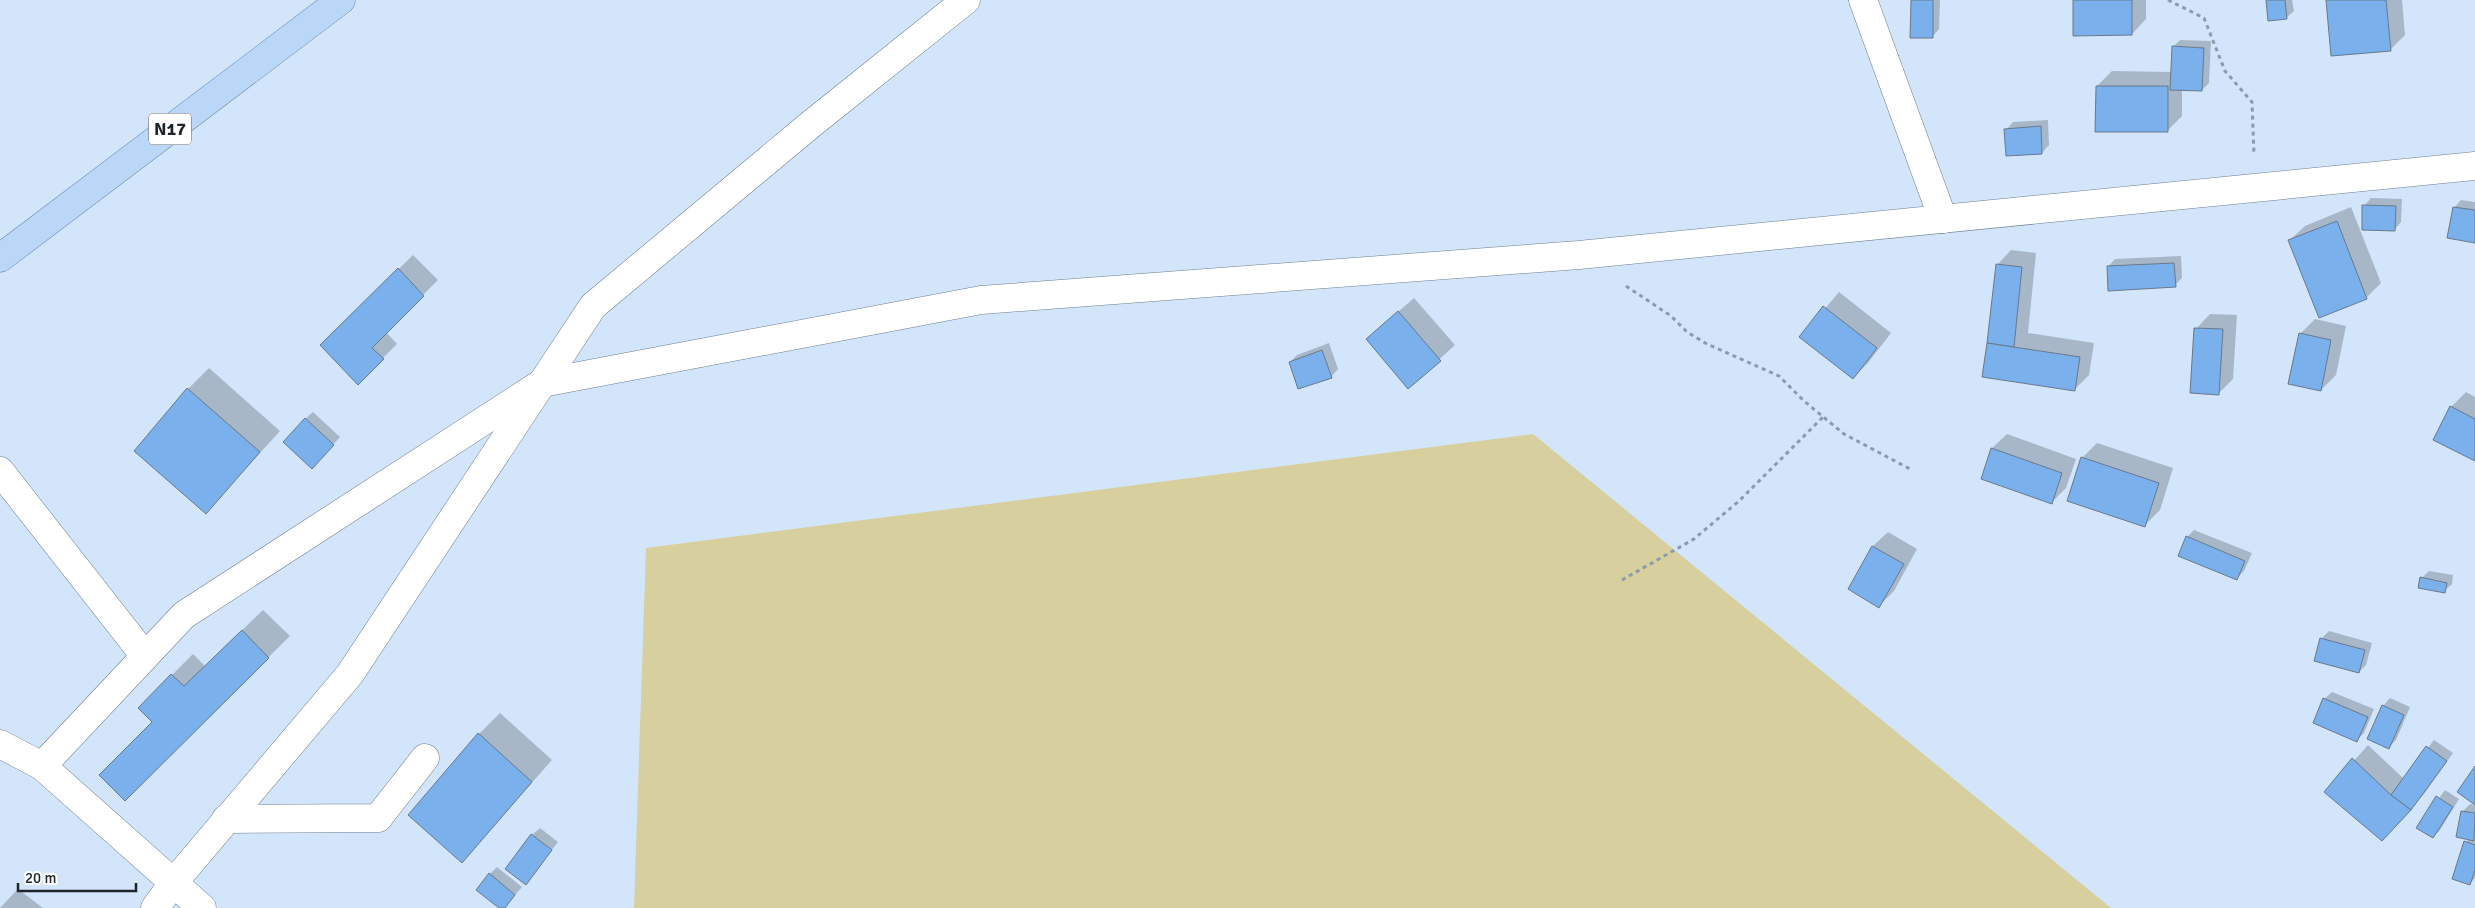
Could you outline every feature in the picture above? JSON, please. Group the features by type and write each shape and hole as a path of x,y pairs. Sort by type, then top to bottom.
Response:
{"main road":[{"name":"N17","path":"0,258 341,0"}],"street":[{"path":"155,908 226,819 350,674 593,306 810,125 966,0"},
{"path":"1863,0 1943,219"},
{"path":"42,766 184,614 542,383 981,300 1579,255 2475,166"},
{"path":"0,471 145,656"},
{"path":"0,744 42,766 202,908"},
{"path":"226,819 378,818 425,758"}],"path":[{"path":"2168,0 2204,18 2225,71 2252,102 2255,188"},
{"path":"1579,255 1671,316 1687,332 1707,344 1779,376 1844,434 1910,469"},
{"path":"1622,580 1694,539 1739,501 1823,417"}],"shaded area":[{"path":"1533,434 2111,908 634,908 646,548"}],"building":[{"path":"1911,0 1933,0 1933,38 1910,38"},
{"path":"2073,0 2132,0 2132,35 2073,36"},
{"path":"2266,0 2285,0 2287,19 2268,21"},
{"path":"2326,0 2386,0 2391,51 2331,56"},
{"path":"2172,46 2204,48 2202,91 2170,90"},
{"path":"2096,86 2168,86 2168,132 2095,132"},
{"path":"2041,126 2042,154 2006,156 2004,129"},
{"path":"2362,205 2396,206 2395,231 2362,230"},
{"path":"2453,207 2475,210 2475,243 2447,238"},
{"path":"2337,221 2367,299 2319,318 2288,240"},
{"path":"2174,263 2176,287 2108,291 2107,266"},
{"path":"1996,264 2022,267 2014,347 1987,343"},
{"path":"398,268 424,296 372,348 384,359 358,385 320,345"},
{"path":"1823,306 1877,348 1853,379 1799,337"},
{"path":"1398,311 1441,361 1408,389 1366,339"},
{"path":"2194,328 2223,329 2219,395 2190,393"},
{"path":"2299,333 2331,340 2321,391 2288,384"},
{"path":"1987,343 2080,357 2075,391 1982,377"},
{"path":"1322,350 1332,378 1298,389 1289,362"},
{"path":"187,388 260,452 206,514 134,451"},
{"path":"2450,406 2475,419 2475,461 2433,440"},
{"path":"305,418 334,445 312,469 283,442"},
{"path":"1991,448 2062,473 2052,504 1981,479"},
{"path":"2081,457 2159,483 2145,527 2067,501"},
{"path":"2186,536 2245,561 2237,580 2178,556"},
{"path":"1872,546 1904,564 1879,608 1848,589"},
{"path":"2420,577 2447,583 2445,593 2418,588"},
{"path":"242,630 269,658 125,801 99,775 152,722 138,708 171,674 184,686"},
{"path":"2320,638 2365,650 2359,673 2314,661"},
{"path":"2323,698 2368,717 2357,742 2313,723"},
{"path":"2382,705 2404,715 2389,749 2367,739"},
{"path":"478,733 532,782 462,863 408,815"},
{"path":"2426,746 2447,761 2411,810 2391,795"},
{"path":"2352,758 2391,795 2411,810 2382,841 2324,792"},
{"path":"2475,766 2475,805 2457,792"},
{"path":"2436,796 2453,807 2433,838 2416,828"},
{"path":"2461,811 2475,813 2474,841 2456,837"},
{"path":"531,834 552,850 526,885 505,869"},
{"path":"2464,841 2475,845 2475,870 2470,885 2452,879"},
{"path":"489,873 515,895 505,908 499,908 476,890"}]}
